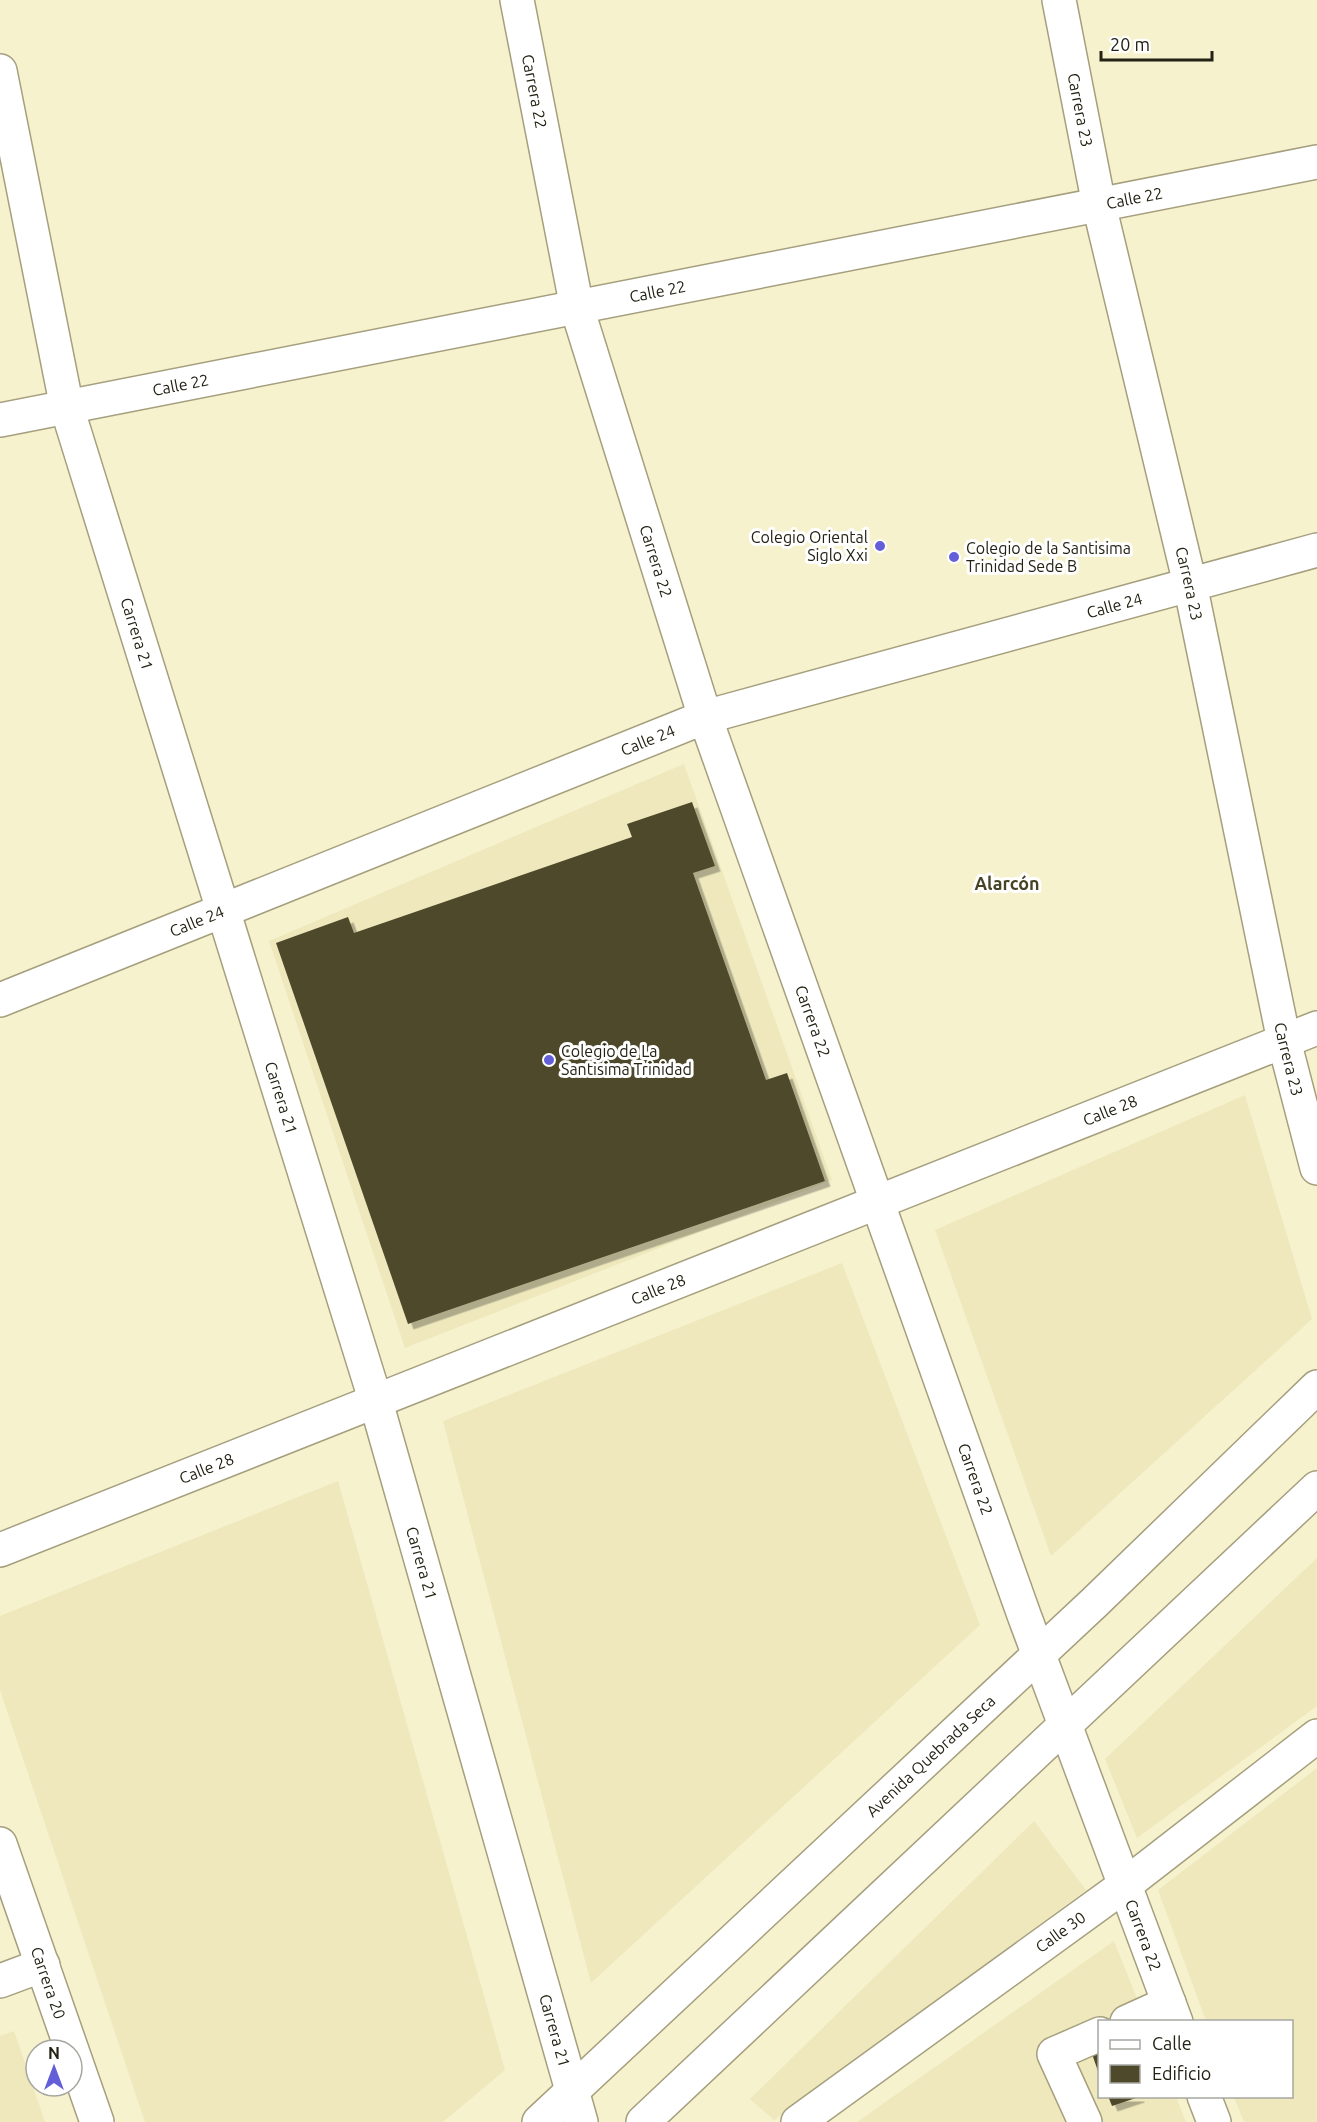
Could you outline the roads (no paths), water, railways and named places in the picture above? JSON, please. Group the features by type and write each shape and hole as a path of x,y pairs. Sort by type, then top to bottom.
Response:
{"street":[{"name":"Carrera 22","path":"517,0 577,308 705,717 1038,1655 1172,2012"},
{"name":"Carrera 23","path":"1059,0 1099,205 1190,584 1284,1041 1317,1168"},
{"name":"Carrera 21","path":"0,71 67,408 376,1402 581,2122"},
{"name":"Calle 22","path":"0,420 1317,162"},
{"name":"Calle 24","path":"0,1000 705,717 1317,550"},
{"name":"Calle 28","path":"0,1550 1317,1028"},
{"name":"Avenida Quebrada Seca","path":"539,2122 1038,1655 1317,1387"},
{"path":"643,2122 1317,1488"},
{"name":"Calle 30","path":"798,2122 1125,1885 1317,1736"},
{"name":"Carrera 20","path":"0,1844 97,2122"},
{"path":"0,1981 43,1965"},
{"path":"1137,2020 1172,2012"},
{"path":"1085,2122 1054,2054 1098,2035"},
{"path":"1204,2098 1214,2122"}],"place":[{"name":"Colegio Oriental Siglo Xxi","path":"880,546"},
{"name":"Colegio de la Santisima Trinidad Sede B","path":"954,557"},
{"name":"Colegio de La Santisima Trinidad","path":"549,1060"}],"district":[{"name":"Alarcón","path":"1007,883"}]}
